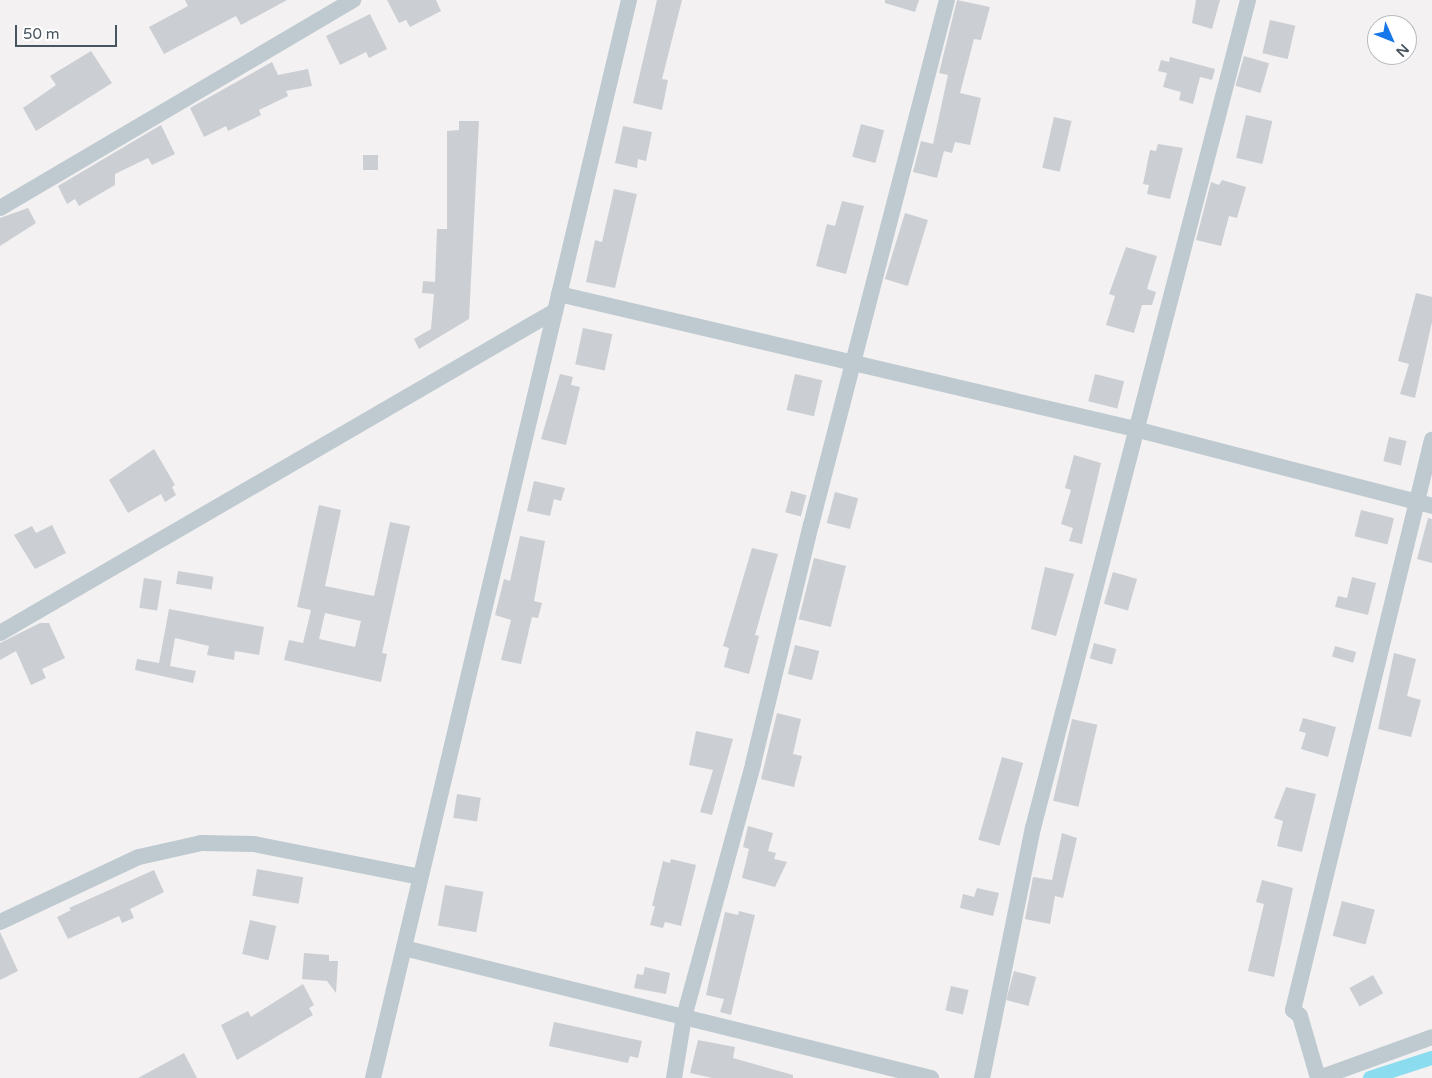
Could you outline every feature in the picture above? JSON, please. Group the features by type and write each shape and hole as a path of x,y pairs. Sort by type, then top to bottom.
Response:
{"street":[{"path":"0,208 354,0"},
{"path":"373,1078 629,0"},
{"path":"674,1078 684,1017 753,764 853,364 947,0"},
{"path":"982,1078 1033,828 1103,568 1135,429 1248,0"},
{"path":"559,294 1135,429 1424,504"},
{"path":"0,633 555,311"},
{"path":"1432,440 1424,504 1293,1010 1300,1016 1319,1078 1432,1037"},
{"path":"0,922 139,857 201,843 254,844 420,877"},
{"path":"404,948 931,1078"}],"building":[{"path":"185,0 287,0 241,25 236,16 164,54 149,27 188,6"},
{"path":"387,0 436,0 441,11 410,27 406,20 399,23"},
{"path":"657,0 682,0 662,79 668,80 662,110 633,103"},
{"path":"885,0 919,0 915,12 885,3"},
{"path":"957,0 990,7 981,40 974,39 960,93 981,98 970,145 955,142 952,153 944,151 937,178 913,172 921,141 933,144 948,75 939,73"},
{"path":"1196,0 1220,0 1212,29 1192,23"},
{"path":"370,14 387,49 369,58 366,52 340,65 326,36"},
{"path":"1270,20 1295,26 1288,59 1262,53"},
{"path":"91,51 112,83 36,131 23,108 56,85 50,76"},
{"path":"1244,56 1269,63 1260,93 1235,86"},
{"path":"1170,57 1215,69 1212,80 1200,77 1193,104 1179,100 1181,92 1163,87 1167,73 1158,71 1161,60 1169,62"},
{"path":"272,62 278,75 308,69 312,86 286,91 288,96 259,110 261,115 228,131 226,126 204,137 190,108"},
{"path":"1246,115 1272,121 1262,164 1236,158"},
{"path":"1054,117 1072,121 1060,172 1042,168"},
{"path":"459,121 479,121 469,319 419,349 414,339 431,329 434,294 422,293 423,281 435,282 437,229 447,229 447,131 459,130"},
{"path":"861,124 884,130 875,163 852,157"},
{"path":"161,125 175,154 152,165 148,158 115,174 115,185 79,206 75,199 67,204 58,186"},
{"path":"623,126 652,132 646,161 638,159 637,168 615,163"},
{"path":"1158,144 1183,148 1170,199 1147,194 1149,185 1143,184 1150,150 1156,151"},
{"path":"363,155 378,155 378,170 363,170"},
{"path":"1222,180 1246,187 1237,218 1229,216 1221,246 1196,240 1211,182 1219,185"},
{"path":"614,189 637,194 615,288 586,282 595,240 602,242"},
{"path":"842,201 864,206 846,274 816,266 827,224 835,226"},
{"path":"28,208 36,223 0,246 0,218"},
{"path":"905,213 928,220 908,286 885,279"},
{"path":"1126,247 1157,256 1147,289 1156,292 1152,305 1142,305 1134,333 1106,325 1115,296 1109,294"},
{"path":"1416,293 1432,297 1432,322 1415,398 1400,394 1409,364 1398,361"},
{"path":"583,328 612,334 605,370 575,364"},
{"path":"560,374 573,377 571,385 580,387 566,445 541,439"},
{"path":"795,374 822,380 814,416 787,410"},
{"path":"1095,374 1124,381 1117,408 1088,401"},
{"path":"1389,437 1407,441 1401,465 1383,461"},
{"path":"154,449 175,485 172,487 176,495 165,502 161,494 128,513 109,480"},
{"path":"1074,455 1101,463 1082,544 1069,541 1073,528 1061,524 1071,490 1065,488"},
{"path":"534,481 565,488 561,501 554,499 550,516 527,511"},
{"path":"791,491 806,495 801,516 785,512"},
{"path":"835,492 858,498 850,529 827,523"},
{"path":"319,505 341,510 325,586 374,596 390,522 410,526 382,653 387,654 381,682 284,660 289,640 303,643 311,610 297,607","holes":["325,613 361,621 355,647 319,639"]},
{"path":"1361,510 1394,518 1387,544 1354,536"},
{"path":"1428,518 1432,519 1432,563 1417,559"},
{"path":"52,525 66,553 35,569 14,535 32,526 36,533"},
{"path":"520,536 545,541 534,601 542,603 538,618 532,617 521,664 501,660 511,620 495,615 504,579 510,581"},
{"path":"752,548 778,554 755,635 759,636 749,674 724,667 729,648 723,646"},
{"path":"814,558 846,566 831,627 799,619"},
{"path":"1045,567 1074,574 1056,636 1031,629"},
{"path":"178,571 214,577 212,589 176,584"},
{"path":"1113,572 1137,579 1128,611 1104,604"},
{"path":"1352,577 1376,583 1368,615 1335,607 1338,596 1347,598"},
{"path":"144,578 162,581 157,610 139,608"},
{"path":"169,609 264,627 259,655 235,651 234,660 207,655 209,646 175,638 170,666 196,671 193,683 135,670 137,659 159,663"},
{"path":"40,623 49,623 65,658 42,669 46,678 31,685 16,651 0,660 0,643"},
{"path":"1094,643 1116,649 1112,664 1090,658"},
{"path":"795,645 819,651 812,680 788,674"},
{"path":"1335,646 1356,652 1353,663 1332,657"},
{"path":"1394,653 1416,659 1407,696 1421,700 1411,737 1378,729"},
{"path":"777,713 801,719 793,754 802,756 794,787 761,779"},
{"path":"1303,718 1336,727 1328,757 1301,749 1306,733 1299,731"},
{"path":"1072,719 1097,725 1078,807 1053,801"},
{"path":"696,731 733,739 712,815 700,812 713,770 689,765"},
{"path":"1002,757 1023,763 999,846 978,840"},
{"path":"1286,787 1316,794 1302,852 1277,846 1283,821 1274,818"},
{"path":"457,794 481,798 477,821 453,818"},
{"path":"748,826 773,833 768,851 776,853 774,859 787,862 775,887 742,878 749,849 743,847"},
{"path":"1062,833 1077,838 1063,898 1055,896 1050,924 1025,919 1033,877 1052,880"},
{"path":"671,859 696,865 681,926 665,922 663,928 650,925 655,906 652,906 663,861 670,863"},
{"path":"257,869 303,877 299,904 252,896"},
{"path":"154,870 164,892 130,909 134,918 122,923 119,916 68,939 57,917 71,910 69,908"},
{"path":"1262,880 1293,888 1274,977 1248,971 1264,904 1256,902"},
{"path":"445,885 483,892 476,932 438,925"},
{"path":"977,888 999,893 993,916 960,908 963,894 974,897"},
{"path":"1342,901 1375,910 1366,945 1333,936"},
{"path":"739,911 755,915 731,1015 720,1012 724,999 706,995 725,912 738,915"},
{"path":"250,920 276,926 268,960 242,954"},
{"path":"0,932 18,971 0,980"},
{"path":"304,953 329,955 329,961 338,961 336,993 327,981 302,979"},
{"path":"645,967 670,973 666,994 634,988 637,974 643,975"},
{"path":"1014,971 1036,977 1028,1006 1006,1000"},
{"path":"1373,975 1383,993 1360,1006 1349,988"},
{"path":"303,984 314,1005 309,1008 313,1015 237,1060 221,1025 248,1011 251,1017"},
{"path":"951,986 969,990 963,1014 945,1010"},
{"path":"554,1022 642,1041 638,1058 630,1056 628,1063 549,1046"},
{"path":"698,1040 735,1047 733,1058 793,1075 793,1078 712,1078 690,1073"},
{"path":"184,1053 197,1078 138,1078"}],"waterway":[{"path":"1370,1078 1432,1058"}]}
